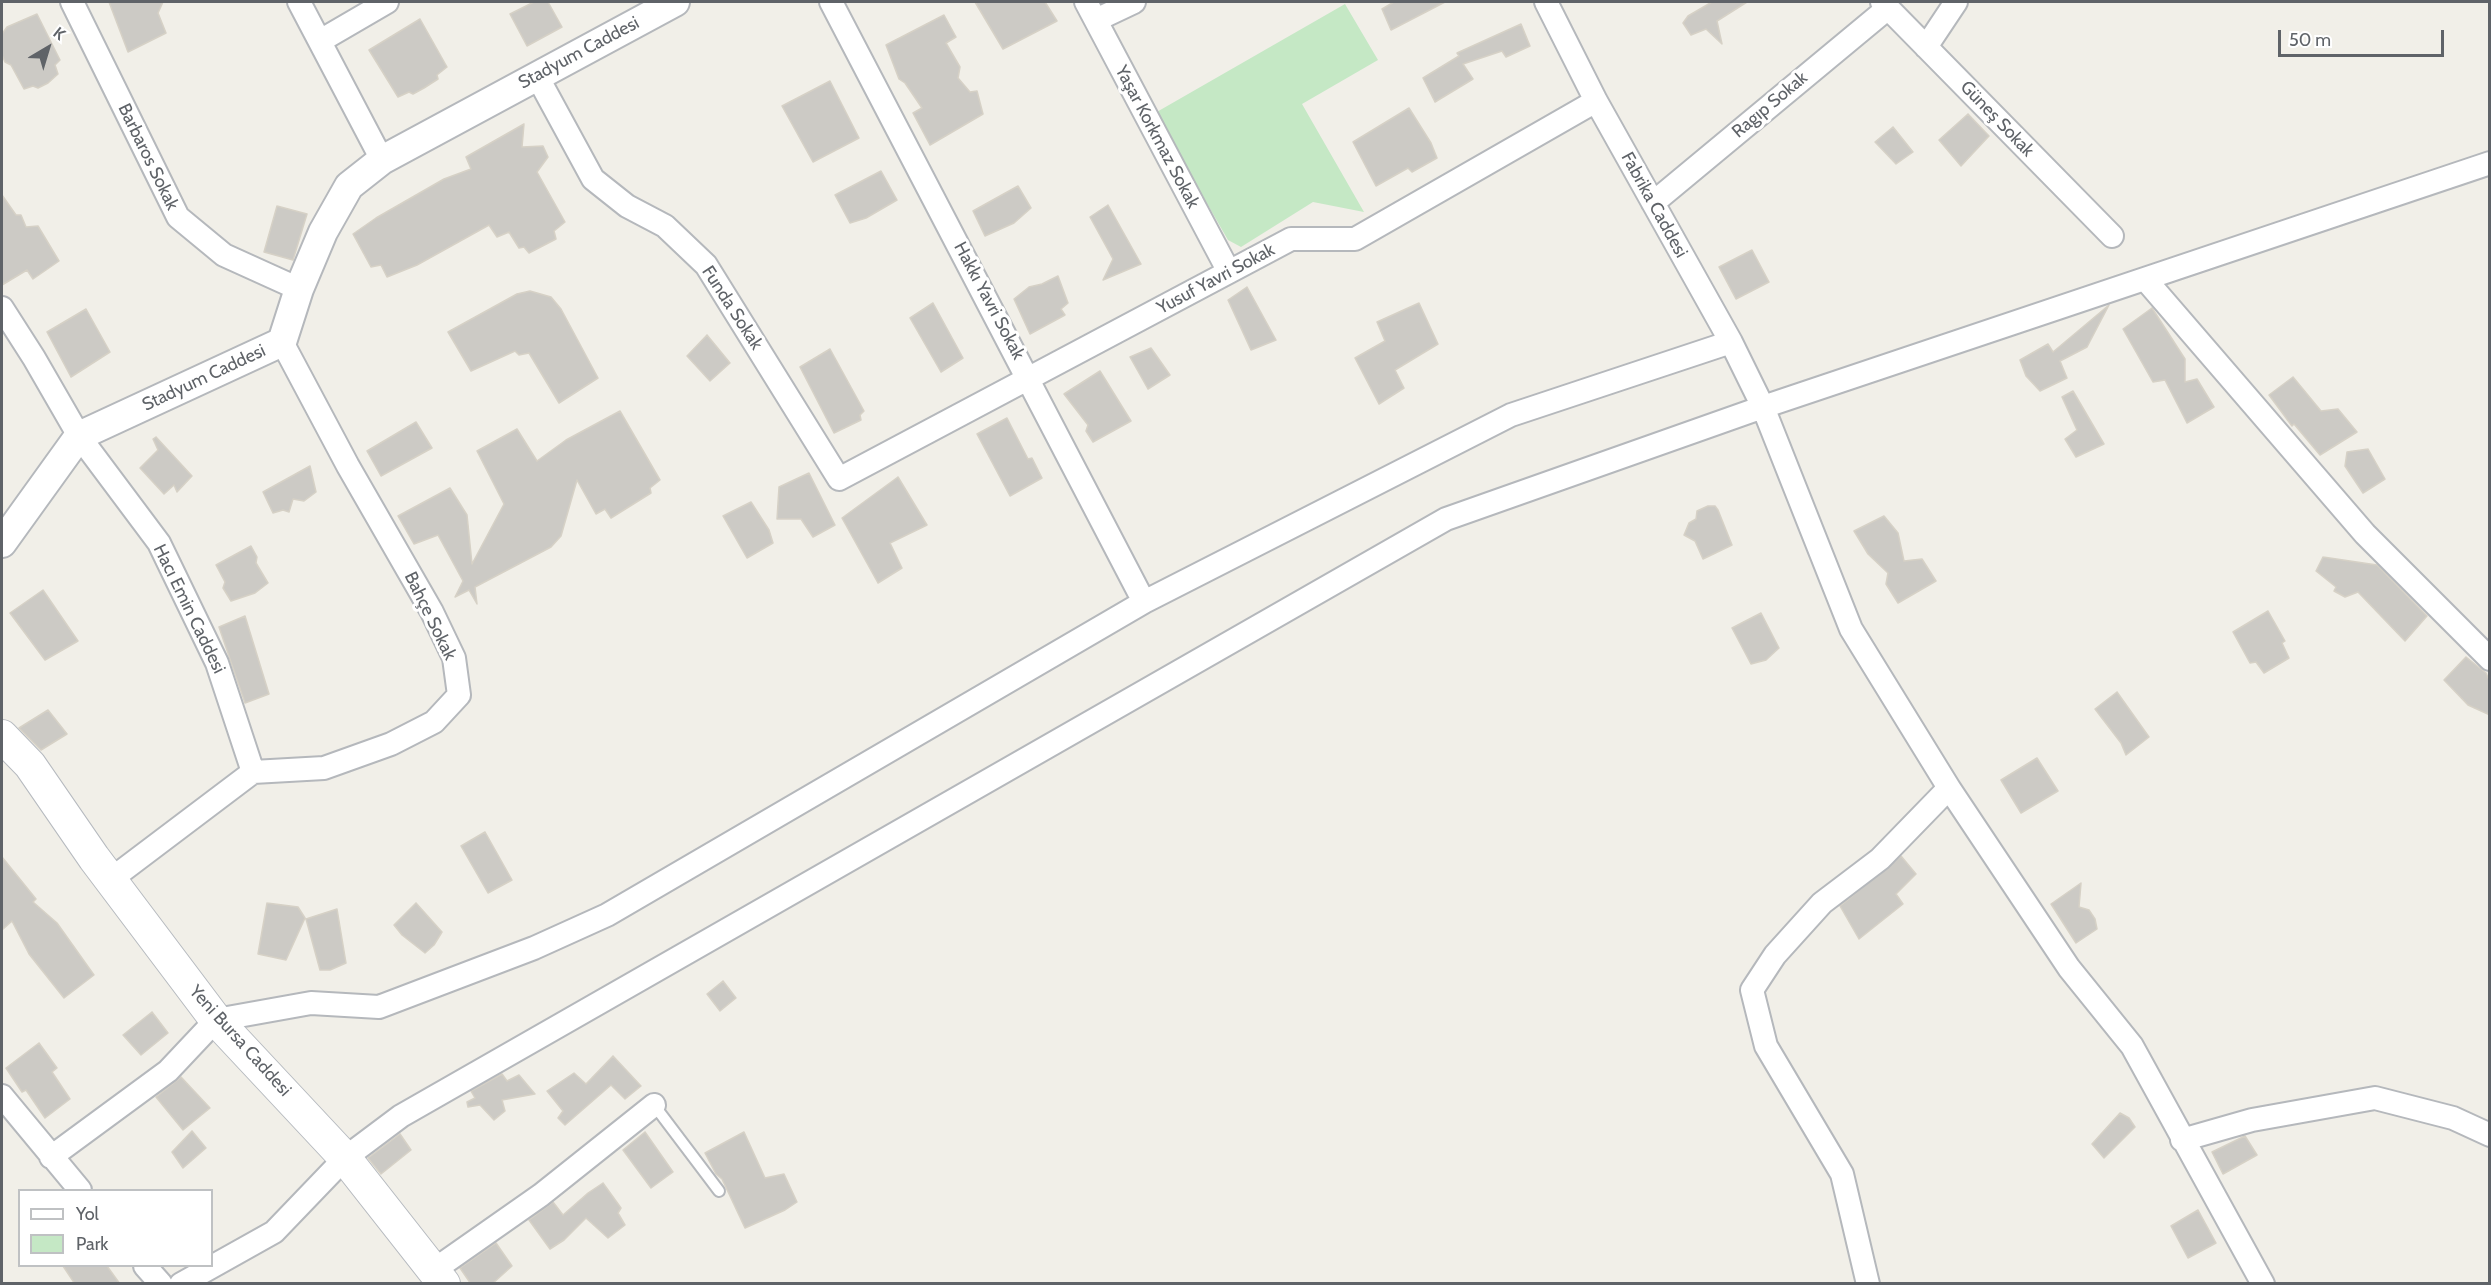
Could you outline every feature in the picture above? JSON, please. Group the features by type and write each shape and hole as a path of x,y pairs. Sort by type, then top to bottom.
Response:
{"main road":[{"name":"Yeni Bursa Caddesi","path":"2,736 30,765 110,880 216,1020 345,1158 439,1277"}],"street":[{"name":"Barbaros Sokak","path":"72,2 178,217 224,255 299,289"},
{"path":"299,2 382,160"},
{"path":"320,41 387,2"},
{"name":"Stadyum Caddesi","path":"2,543 79,436 282,342 299,289 323,232 349,186 382,160 675,2"},
{"name":"Hakkı Yavri Sokak","path":"831,2 1144,602"},
{"path":"1091,11 1134,2"},
{"name":"Fabrika Caddesi","path":"1546,2 1596,101 1731,342 1763,407 1851,629 1949,788 2069,968 2132,1046 2182,1140 2230,1220 2262,1284"},
{"path":"1926,47 1956,2"},
{"name":"Güneş Sokak","path":"1885,4 2112,236"},
{"name":"Ragıp Sokak","path":"1653,203 1885,4"},
{"name":"Yaşar Korkmaz Sokak","path":"1091,11 1228,272"},
{"name":"Funda Sokak","path":"537,76 593,178 627,206 665,226 706,265 839,479"},
{"name":"Yusuf Yavri Sokak","path":"839,479 1291,239 1355,239 1596,101"},
{"path":"213,1266 274,1232 345,1158 400,1116 1446,519 1763,407 2490,163"},
{"path":"2145,279 2365,534 2490,659"},
{"name":"Hacı Emin Caddesi","path":"2,308 79,436 159,543 217,663 253,772"},
{"name":"Bahçe Sokak","path":"253,772 324,768 391,744 434,722 459,695 454,658 432,612 348,466 282,342"},
{"path":"51,1158 168,1071 216,1020 311,1002 379,1007 534,948 607,915 1144,602 1511,415 1731,342"},
{"path":"110,880 253,772"},
{"path":"1869,1284 1842,1174 1766,1046 1752,990 1775,956 1822,903 1881,859 1949,788"},
{"path":"2,1096 78,1189"},
{"path":"2182,1140 2252,1120 2375,1098 2453,1118 2490,1135"},
{"path":"439,1277 654,1105"},
{"path":"147,1267 161,1284"},
{"path":"181,1284 211,1267"}],"lane":[{"path":"654,1105 719,1191"}],"green space":[{"path":"1345,4 1378,60 1302,104 1364,212 1313,202 1241,247 1228,240 1155,113"}],"building":[{"path":"109,2 163,2 158,13 166,33 128,52"},
{"path":"534,2 548,2 562,27 527,46 510,14"},
{"path":"975,2 1045,2 1057,21 1003,49"},
{"path":"1394,2 1445,2 1391,30 1382,9"},
{"path":"1712,2 1747,2 1717,21 1722,44 1706,29 1691,35 1683,23 1688,16"},
{"path":"37,14 60,60 55,65 58,74 38,88 33,86 24,89 11,65 5,62 2,55 2,34 7,27"},
{"path":"944,15 956,37 946,43 960,67 958,78 970,92 977,91 983,114 930,145 913,113 922,108 905,83 899,79 886,45"},
{"path":"420,19 447,67 437,75 438,79 424,88 413,94 409,92 398,97 369,50"},
{"path":"1521,24 1530,46 1506,57 1502,51 1463,64 1473,79 1435,102 1423,78 1459,56 1457,53"},
{"path":"830,81 859,138 813,162 782,106"},
{"path":"1409,108 1431,143 1437,158 1412,172 1408,168 1376,186 1353,142"},
{"path":"1968,114 1989,136 1961,166 1939,140"},
{"path":"524,124 522,147 543,146 548,157 537,172 565,222 554,231 556,239 529,253 524,247 519,248 509,232 497,237 489,225 417,265 387,277 381,265 371,267 353,234 444,179 471,169 466,157"},
{"path":"1893,127 1913,152 1896,164 1875,142"},
{"path":"881,171 897,200 866,218 850,223 835,195"},
{"path":"1018,186 1031,208 1014,223 985,236 973,211"},
{"path":"2,195 16,215 21,215 26,227 38,226 59,261 33,279 27,270 2,285"},
{"path":"1108,205 1141,264 1103,280 1113,259 1090,217"},
{"path":"277,206 307,214 293,260 264,252"},
{"path":"1752,250 1769,282 1736,299 1719,267"},
{"path":"1058,276 1068,303 1061,309 1065,315 1030,334 1014,299 1029,287 1042,284"},
{"path":"1247,287 1276,340 1251,350 1228,300"},
{"path":"530,291 551,297 561,309 598,378 559,403 529,353 519,355 515,351 471,371 448,332 517,294"},
{"path":"933,303 963,358 941,372 910,318"},
{"path":"1419,303 1438,344 1395,370 1404,388 1379,404 1355,358 1385,341 1377,322"},
{"path":"2109,305 2087,347 2060,361 2067,378 2040,391 2026,376 2020,360 2048,344 2053,352"},
{"path":"2152,308 2185,359 2185,382 2197,379 2214,407 2187,423 2165,380 2153,382 2123,329"},
{"path":"86,309 110,352 71,377 47,332"},
{"path":"707,335 730,363 710,381 687,356"},
{"path":"1151,348 1170,375 1148,389 1130,357"},
{"path":"830,349 864,411 860,415 861,420 834,433 800,367"},
{"path":"1100,371 1131,421 1093,442 1086,431 1088,425 1064,394"},
{"path":"2293,377 2321,411 2338,409 2357,432 2320,455 2294,424 2292,426 2269,395"},
{"path":"2073,391 2104,444 2076,457 2065,439 2077,430 2062,397"},
{"path":"620,411 660,480 650,488 651,493 611,518 605,509 596,514 577,480 561,536 551,547 475,587 477,604 469,590 455,597 463,581 438,535 414,544 398,516 450,488 467,515 472,564 504,504 477,451 517,429 537,461 566,440"},
{"path":"1007,418 1028,459 1032,458 1042,478 1010,496 977,434"},
{"path":"416,422 432,448 381,476 367,451"},
{"path":"156,437 192,476 177,492 174,485 164,494 140,468 158,450 153,439"},
{"path":"2368,449 2385,479 2363,493 2345,466 2347,452"},
{"path":"310,466 316,492 304,501 293,499 289,512 283,510 273,513 263,492"},
{"path":"809,473 835,525 813,537 801,519 777,519 779,487"},
{"path":"898,477 927,525 890,543 902,568 878,583 842,518"},
{"path":"751,502 769,530 773,543 747,558 723,516"},
{"path":"1708,506 1715,506 1718,510 1732,545 1703,559 1695,541 1684,535 1689,523 1696,519 1697,511"},
{"path":"1884,516 1898,533 1904,561 1922,559 1936,581 1898,603 1886,584 1888,573 1868,554 1854,531"},
{"path":"251,546 257,557 256,563 268,583 255,593 231,601 223,588 225,582 216,565"},
{"path":"2323,557 2377,565 2427,616 2405,641 2358,592 2345,597 2334,591 2336,587 2316,571"},
{"path":"43,590 78,641 45,660 10,613"},
{"path":"2268,611 2285,641 2282,643 2289,658 2264,673 2256,662 2250,663 2233,632"},
{"path":"1761,613 1779,648 1766,660 1751,664 1732,628"},
{"path":"245,616 269,694 245,703 219,627"},
{"path":"2466,657 2486,673 2490,682 2490,715 2468,705 2444,680"},
{"path":"2117,692 2149,737 2126,755 2121,743 2095,709"},
{"path":"48,710 67,734 41,750 19,728"},
{"path":"2037,758 2058,791 2021,813 2001,780"},
{"path":"485,832 512,880 488,893 461,846"},
{"path":"1901,856 1916,874 1896,894 1903,904 1859,939 1840,906"},
{"path":"2,857 36,899 33,902 57,923 94,975 64,998 29,954 12,921 2,930"},
{"path":"2081,883 2079,907 2089,910 2095,919 2097,929 2076,943 2051,904"},
{"path":"267,903 298,907 305,918 286,960 258,954"},
{"path":"416,903 442,932 434,945 425,953 402,935 394,925"},
{"path":"337,909 346,963 330,970 320,970 306,919"},
{"path":"723,981 736,998 720,1011 707,994"},
{"path":"152,1012 168,1033 141,1055 123,1035"},
{"path":"39,1043 57,1068 52,1072 70,1099 45,1118 26,1090 22,1092 6,1068"},
{"path":"613,1056 641,1086 625,1099 611,1085 565,1125 558,1118 563,1111 547,1091 574,1073 586,1084"},
{"path":"502,1074 507,1081 519,1075 535,1094 502,1100 505,1111 494,1120 480,1105 468,1107 467,1102 475,1098 471,1091"},
{"path":"181,1077 210,1108 183,1130 156,1097"},
{"path":"2120,1113 2129,1118 2135,1127 2104,1158 2092,1144"},
{"path":"192,1131 206,1148 183,1168 172,1152"},
{"path":"645,1132 673,1172 651,1188 623,1150"},
{"path":"744,1132 765,1178 784,1174 797,1202 745,1228 722,1179 716,1174 705,1153"},
{"path":"400,1134 411,1150 381,1174 368,1158"},
{"path":"2245,1136 2257,1155 2223,1174 2212,1152"},
{"path":"603,1183 621,1208 618,1213 625,1225 608,1238 586,1218 564,1240 550,1249 529,1220 553,1202 563,1215"},
{"path":"2198,1210 2216,1243 2188,1258 2171,1226"},
{"path":"496,1243 512,1266 492,1284 471,1284 460,1268"},
{"path":"64,1267 108,1267 120,1284 75,1284"}]}
